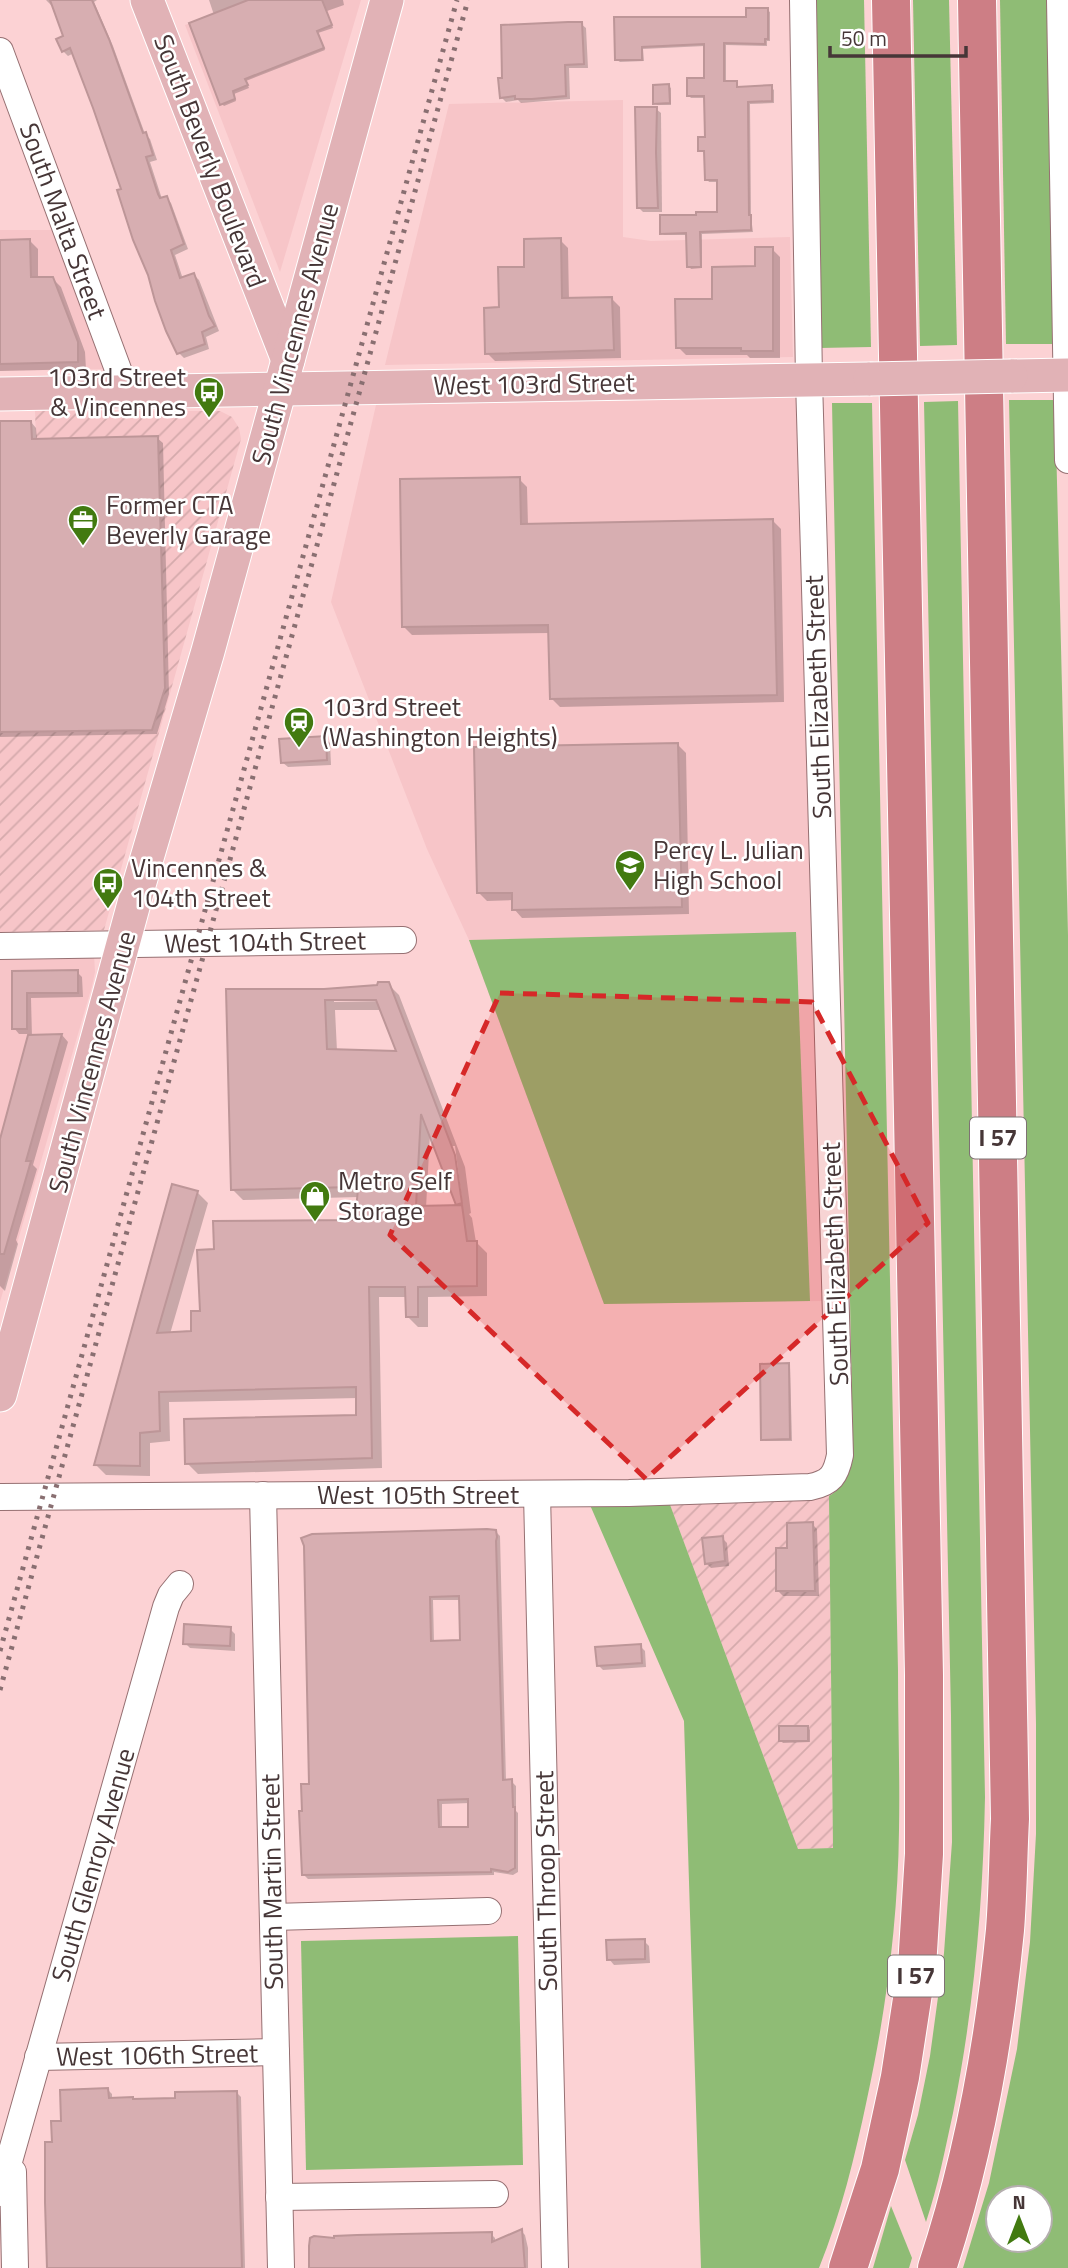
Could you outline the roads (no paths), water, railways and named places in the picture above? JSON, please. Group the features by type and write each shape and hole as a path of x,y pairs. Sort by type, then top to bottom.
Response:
{"highway":[{"name":"I 57","path":"848,2268 880,2169 900,2077 917,1967 924,1854 924,1675 891,0"},
{"name":"I 57","path":"937,2268 974,2129 993,2032 1005,1928 1010,1819 977,0"}],"main road":[{"name":"South Beverly Boulevard","path":"147,0 284,374"},
{"name":"South Vincennes Avenue","path":"0,1395 123,943 208,651 387,0"},
{"name":"West 103rd Street","path":"0,394 126,391 284,374 809,380 1067,375"}],"street":[{"name":"South Elizabeth Street","path":"803,0 809,380 840,1455 833,1477"},
{"path":"1060,0 1068,460"},
{"name":"South Malta Street","path":"0,51 126,391"},
{"name":"West 104th Street","path":"0,946 403,940"},
{"name":"West 105th Street","path":"0,1497 537,1494 810,1487 823,1485 833,1477"},
{"name":"South Throop Street","path":"537,1494 555,2268"},
{"name":"South Martin Street","path":"263,1496 281,2268"},
{"name":"South Glenroy Avenue","path":"0,2193 166,1607 180,1584"},
{"path":"273,1917 488,1912"},
{"name":"West 106th Street","path":"38,2057 276,2052"},
{"name":"South Glenroy Avenue","path":"12,2150 15,2268"},
{"path":"279,2197 495,2194"}],"railway":[{"path":"0,1651 457,0"},
{"path":"0,1690 468,0"}],"place":[{"name":"103rd Street & Vincennes","path":"209,419"},
{"name":"Former CTA Beverly Garage","path":"83,547"},
{"name":"103rd Street (Washington Heights)","path":"299,749"},
{"name":"Percy L. Julian High School","path":"630,892"},
{"name":"Vincennes & 104th Street","path":"108,910"},
{"name":"Metro Self Storage","path":"315,1223"}]}
